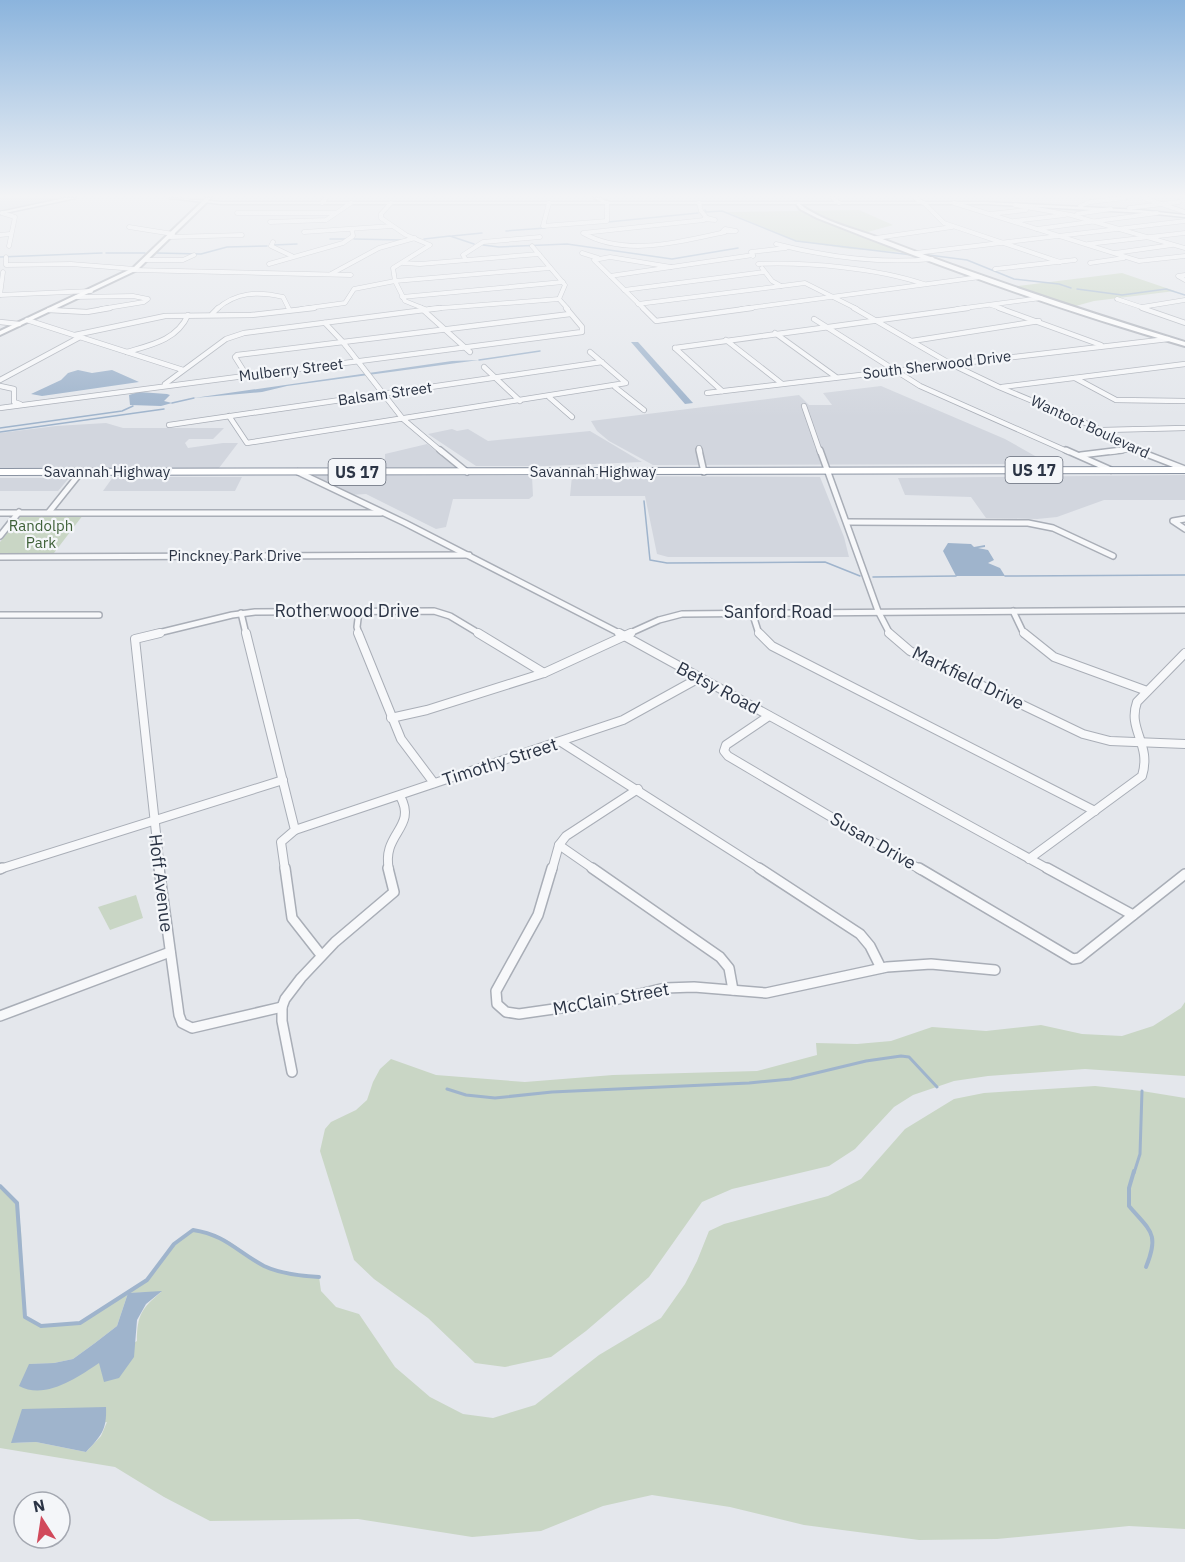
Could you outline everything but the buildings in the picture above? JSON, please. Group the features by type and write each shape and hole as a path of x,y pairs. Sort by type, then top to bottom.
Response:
{"highway":[{"name":"Savannah Highway","path":"0,472 1185,470"}],"main road":[{"path":"0,333 132,271"},
{"path":"964,271 1185,344"}],"street":[{"path":"178,271 351,275"},
{"path":"330,274 336,271"},
{"path":"392,271 405,301 426,310 470,352"},
{"path":"0,380 78,336 117,325 188,315 256,314 341,304 347,301 350,292 354,289 395,281 516,271"},
{"path":"553,271 563,282 565,289 559,299"},
{"path":"605,271 656,321 980,277"},
{"path":"610,276 645,271"},
{"path":"859,271 897,275 925,285"},
{"path":"3,272 0,295 91,291"},
{"path":"624,290 764,272 781,286"},
{"path":"1185,275 1178,276 1185,280"},
{"path":"402,297 563,282"},
{"name":"Wantoot Boulevard","path":"781,286 805,283 876,319 951,364 1185,470"},
{"path":"638,304 781,286"},
{"path":"212,315 226,300 248,294 283,297 289,310"},
{"path":"49,310 87,312 144,302 148,298 142,296 93,299 76,297"},
{"path":"722,391 675,348 1041,298"},
{"path":"164,385 232,336 426,310 559,299"},
{"path":"559,299 570,314"},
{"path":"1117,299 1185,322"},
{"path":"1141,308 1185,300"},
{"path":"990,305 1103,346"},
{"path":"247,376 237,355 445,327 570,314"},
{"name":"Mulberry Street","path":"0,408 582,332 582,327 570,314"},
{"path":"127,352 153,344 175,333 185,325 188,315"},
{"path":"814,319 893,371 1111,470"},
{"path":"27,320 183,370"},
{"path":"912,341 1039,321"},
{"path":"0,322 19,324"},
{"path":"325,323 342,341 403,419 467,472"},
{"path":"775,333 836,377"},
{"name":"South Sherwood Drive","path":"707,393 1168,339"},
{"path":"726,340 781,383"},
{"path":"229,416 246,443 615,387 626,383 590,351"},
{"name":"Balsam Street","path":"169,425 602,362"},
{"path":"999,387 1185,364"},
{"path":"484,367 520,401"},
{"path":"1074,378 1116,400 1185,401"},
{"path":"0,386 14,389 14,403 21,405"},
{"path":"615,387 644,410"},
{"path":"549,397 572,417"},
{"name":"Markfield Drive","path":"804,406 878,611 890,635 910,651 1083,734 1110,741 1185,744"},
{"path":"1101,430 1185,428"},
{"path":"699,448 704,472"},
{"path":"1078,455 1133,448"},
{"path":"1172,464 1185,464"},
{"path":"49,512 81,472"},
{"name":"Betsy Road","path":"298,472 471,555 1133,915"},
{"path":"0,536 20,512"},
{"path":"0,513 386,513"},
{"path":"1185,519 1173,521 1185,528"},
{"path":"847,522 1028,523 1053,528 1113,556"},
{"name":"Pinckney Park Drive","path":"0,556 471,555"},
{"name":"Sanford Road","path":"391,718 427,710 544,673 659,620 682,614 1185,610"},
{"path":"359,611 357,627 360,639 391,718 401,739 434,783"},
{"path":"1012,611 1025,636 1054,657 1147,692"},
{"name":"Rotherwood Drive","path":"135,639 241,613 441,612 544,673"},
{"path":"752,612 760,636 771,646 1095,811"},
{"path":"241,613 295,830 281,842 292,918 321,955"},
{"path":"0,615 99,615"},
{"name":"Hoff Avenue","path":"135,639 153,820 170,952 182,1023 192,1028 282,1007"},
{"path":"1029,859 1142,776 1146,754 1144,742 1131,718 1137,702 1185,653"},
{"name":"Timothy Street","path":"295,830 623,720 699,678"},
{"name":"Susan Drive","path":"769,716 726,745 724,751 728,756 1073,959 1079,958 1133,915"},
{"path":"561,742 638,789 860,934 870,946 881,968"},
{"path":"0,869 283,780"},
{"path":"638,789 566,836 559,845 720,957 729,968 733,990"},
{"path":"291,1072 282,1007 287,997 321,955 351,927 384,904 394,892 387,853 389,844 405,820 405,802 400,796"},
{"name":"McClain Street","path":"559,845 538,915 496,991 497,1004 506,1012 519,1014 610,1001 665,987 766,993 881,968 931,964 995,970"},
{"path":"1133,915 1185,874"},
{"path":"0,1016 170,952"}],"shaded area":[{"path":"881,386 1005,439 1044,461 1044,464 653,465 609,441 597,431 591,421 799,395 809,405 832,405 823,393"},
{"path":"106,423 123,428 224,428 213,439 189,439 185,443 188,448 238,443 219,468 0,469 0,433"},
{"path":"452,429 457,431 468,429 488,441 590,431 642,462 476,466 428,434"},
{"path":"427,444 457,467 385,467 385,454"},
{"path":"315,475 532,476 533,496 529,499 453,499 446,527 436,529 366,494 350,495 316,479"},
{"path":"1185,475 1185,500 1104,500 1057,517 1037,519 986,518 971,497 905,495 898,478"},
{"path":"572,476 820,477 844,537 849,557 668,557 657,554 645,496 570,496"},
{"path":"113,477 242,477 235,491 103,491"},
{"path":"0,478 69,478 58,491 0,491"}],"green space":[{"path":"1122,273 1175,291 1094,301 1072,307 1011,287"},
{"name":"Randolph Park","path":"22,515 83,515 54,553 0,553 0,542"},
{"path":"136,895 143,918 110,930 98,907"},
{"path":"1185,1002 1185,1076 1085,1069 988,1076 954,1081 913,1095 894,1107 855,1149 829,1166 732,1189 702,1202 649,1277 586,1331 551,1357 505,1367 475,1363 428,1318 374,1279 354,1260 320,1151 325,1129 331,1122 356,1110 367,1100 380,1069 391,1059 436,1075 525,1082 613,1075 757,1071 817,1055 816,1043 857,1044 891,1041 932,1027 986,1031 1041,1025 1082,1034 1122,1036 1153,1026 1181,1008"},
{"path":"1095,1086 1185,1098 1185,1529 1129,1526 997,1539 919,1540 804,1525 730,1507 652,1495 603,1506 541,1531 472,1537 358,1519 210,1521 164,1497 115,1467 0,1448 0,1186 17,1203 21,1230 25,1317 41,1326 80,1323 147,1280 174,1244 193,1230 214,1234 260,1263 281,1272 319,1277 321,1291 336,1307 359,1314 395,1367 430,1397 463,1414 493,1418 535,1405 599,1355 661,1318 685,1284 709,1231 724,1224 828,1196 861,1179 905,1129 954,1099 984,1093","holes":["161,1292 142,1313 138,1325 137,1341 100,1363 29,1364 54,1363 73,1359 117,1326 128,1293","107,1422 101,1436 86,1452 36,1442 12,1443"]}],"water":[{"path":"631,342 638,342 693,403 685,404"},
{"path":"479,360 287,386 262,392 194,398 452,361"},
{"path":"78,370 92,373 112,370 139,382 42,396 31,394 61,380 68,373"},
{"path":"139,392 170,395 164,401 172,403 161,406 130,405 129,395"},
{"path":"948,543 971,544 974,547 985,545 985,547 978,548 988,550 994,560 988,563 1000,568 1005,576 956,576 943,551"},
{"path":"162,1291 146,1304 137,1320 134,1357 119,1378 104,1382 99,1363 71,1381 50,1389 29,1390 19,1386 29,1364 54,1363 73,1359 117,1326 128,1293"},
{"path":"106,1407 102,1432 86,1452 36,1442 11,1443 22,1409"}],"waterway":[{"path":"994,271 1014,279 1059,284 1071,288"},
{"path":"1077,289 1122,295 1166,289 1185,295"},
{"path":"479,360 540,351"},
{"path":"172,403 194,398"},
{"path":"0,428 122,411 133,406"},
{"path":"0,432 164,409"},
{"path":"644,501 650,560 667,563 825,562 860,576"},
{"path":"1005,576 1185,575"},
{"path":"873,577 956,576"},
{"path":"447,1089 466,1095 495,1098 552,1092 749,1083 791,1079 866,1061 901,1056 909,1057 937,1087"},
{"path":"1134,1173 1140,1154 1142,1091"},
{"path":"1134,1171 1129,1188 1129,1206 1147,1227 1152,1239 1146,1267"},
{"path":"0,1186 17,1203 25,1317 41,1326 80,1323 147,1280 174,1244 193,1230 223,1240 270,1269 319,1277"}]}
